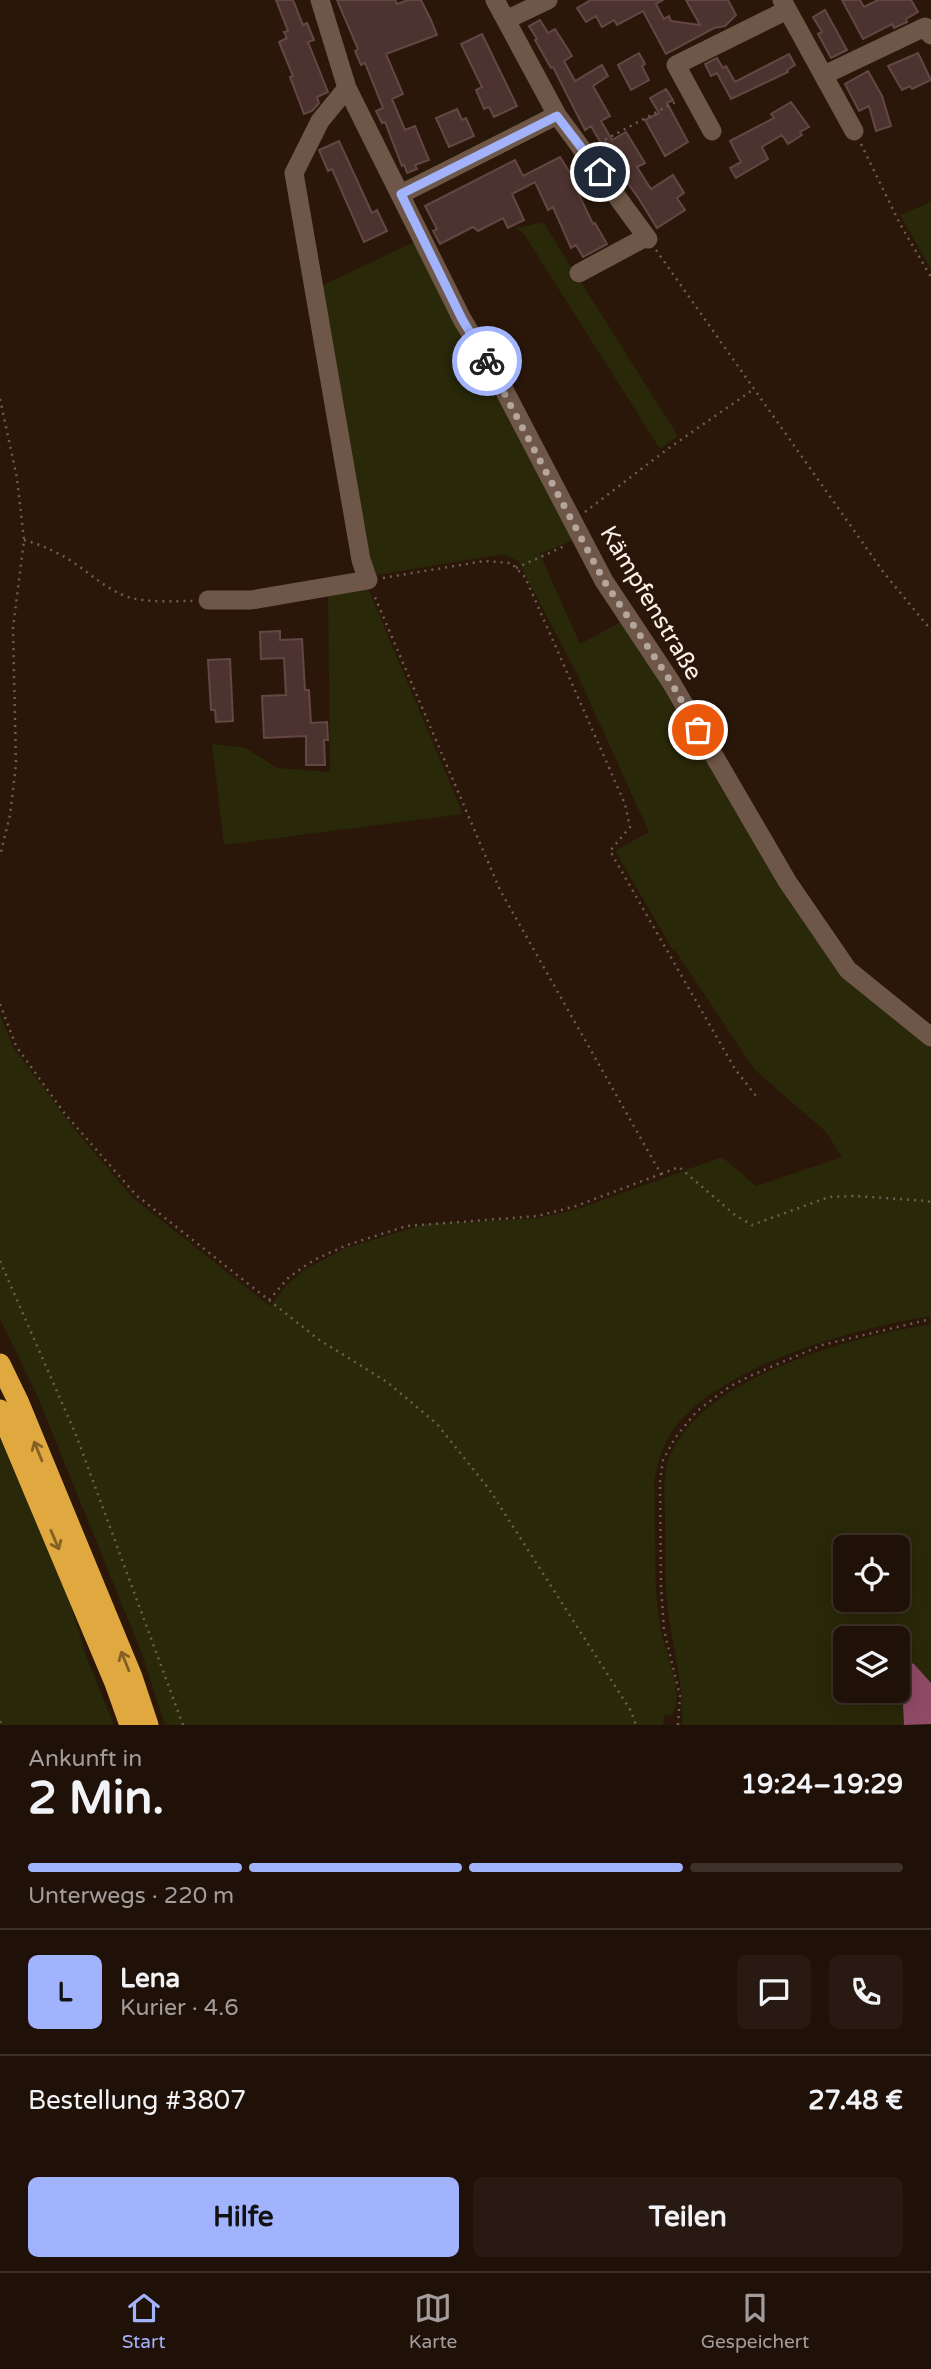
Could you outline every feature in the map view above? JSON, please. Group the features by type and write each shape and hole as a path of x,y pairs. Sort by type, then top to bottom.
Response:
{"highway":[{"path":"0,1364 18,1401 127,1665 148,1725"},
{"path":"0,1410 115,1683 130,1725"}],"street":[{"name":"Kämpfenstraße","path":"320,0 347,88 439,273 604,581 671,682 787,881 848,970 931,1037"},
{"path":"495,0 557,116 647,238 579,274"},
{"path":"506,20 548,0"},
{"path":"712,131 676,65 785,5 854,131"},
{"path":"824,75 925,27 931,35"},
{"path":"208,600 251,600 368,580 361,560 295,173 320,121 347,88"},
{"path":"401,194 557,116"}],"path":[{"path":"584,151 691,93"},
{"path":"854,131 900,224 931,277"},
{"path":"647,238 884,573 931,630"},
{"path":"573,520 754,389"},
{"path":"0,399 17,478 24,540 13,628 16,764 10,815 0,856"},
{"path":"516,568 583,538"},
{"path":"24,540 47,547 75,563 103,586 130,597 158,601 208,600"},
{"path":"661,1174 500,890 368,580 484,561 511,563 525,577 625,804 630,827 610,851 735,1069 757,1096"},
{"path":"0,1004 16,1046 65,1114 136,1195 318,1339 387,1382 437,1424 489,1489 631,1711 636,1725"},
{"path":"269,1300 289,1277 314,1260 347,1245 407,1226 538,1216 576,1206 679,1167 735,1215 752,1225 829,1197 868,1197 931,1203"},
{"path":"0,1261 76,1435 183,1725"},
{"path":"678,1725 680,1696 664,1630 660,1586 660,1482 663,1460 675,1438 697,1411 729,1387 759,1371 822,1345 931,1320"}],"shaded area":[{"path":"931,202 931,269 900,215"},
{"path":"543,222 678,436 660,449 524,234 516,228"},
{"path":"416,241 576,539 540,554 580,644 624,620 640,643 762,855 844,972 931,1041 931,1316 832,1339 763,1365 704,1399 670,1434 660,1458 654,1484 658,1613 677,1697 672,1715 665,1714 663,1725 165,1725 142,1654 37,1395 0,1319 0,1015 13,1047 72,1126 133,1198 270,1306 286,1286 304,1270 346,1248 426,1224 540,1218 581,1208 722,1157 756,1186 842,1157 826,1132 755,1070 675,950 678,947 673,950 615,851 649,832 578,676 518,561 502,554 377,575 366,566 319,287"},
{"path":"360,586 369,591 463,814 224,845 212,744 246,748 277,768 330,772 328,594"},
{"path":"931,1324 931,1683 910,1662 910,1626 833,1626 833,1703 901,1703 904,1725 682,1725 681,1691 666,1589 664,1490 668,1461 684,1432 710,1406 743,1384 781,1366 861,1339"},
{"path":"0,1439 66,1591 87,1658 114,1725 0,1725"},
{"path":"910,1662 931,1683 931,1724 904,1725 901,1703 910,1703"}],"building":[{"path":"276,0 293,0 303,25 307,23 314,40 308,42 328,92 317,97 319,103 312,111 304,114 279,42 287,38 284,32 288,31"},
{"path":"337,0 395,0 397,4 408,0 421,0 431,20 437,35 386,54 403,94 392,99 405,130 415,126 429,160 415,165 417,169 407,173 404,165 402,166 385,122 382,123 376,111 383,108 365,63 361,65 355,51 358,49"},
{"path":"591,0 663,0 656,4 664,19 669,16 671,21 700,25 686,0 728,0 736,15 725,26 714,28 666,54 643,11 617,25 614,20 602,27 596,16 586,22 577,8"},
{"path":"842,0 860,0 864,7 878,0 911,0 918,12 906,19 907,22 894,28 892,24 863,39"},
{"path":"825,10 847,50 831,58 818,34 822,32 813,17"},
{"path":"540,20 548,33 555,29 572,56 564,61 575,81 602,65 608,76 593,86 610,116 601,121 612,140 626,132 645,163 637,167 651,189 673,175 684,193 677,198 685,210 657,228 622,175 620,176 591,126 585,130 529,26"},
{"path":"482,34 517,106 494,117 489,107 484,109 476,90 482,87 461,44"},
{"path":"639,53 649,80 631,90 618,65"},
{"path":"918,53 931,80 912,89 910,86 902,90 888,66"},
{"path":"789,54 795,65 787,70 788,72 731,99 717,73 711,76 705,64 717,58 723,68 726,66 735,82"},
{"path":"868,71 882,96 891,126 876,131 869,106 859,111 845,84"},
{"path":"666,89 673,100 667,103 688,142 665,156 645,120 659,113 650,98"},
{"path":"791,102 809,127 788,144 782,135 762,147 768,159 736,178 730,168 741,162 730,141 774,118 771,114"},
{"path":"457,109 462,120 466,118 474,136 449,147 436,118"},
{"path":"339,141 372,213 377,210 387,231 364,242 332,169 328,171 319,150"},
{"path":"560,157 574,179 572,180 593,224 595,223 607,244 583,257 576,245 571,248 553,207 548,210 535,182 512,194 524,220 508,228 503,218 478,231 473,227 440,244 433,231 437,229 425,206 515,160 523,176"},
{"path":"280,631 280,640 302,639 305,690 309,690 311,723 327,722 328,740 324,740 325,765 306,765 306,736 264,738 262,696 286,695 284,658 261,659 260,632"},
{"path":"230,659 233,721 216,722 215,710 211,710 208,660"}],"way so far":[{"path":"487,361 604,581 671,682 698,730"}],"route":[{"path":"487,361 462,319 401,194 557,116 600,172"}]}
